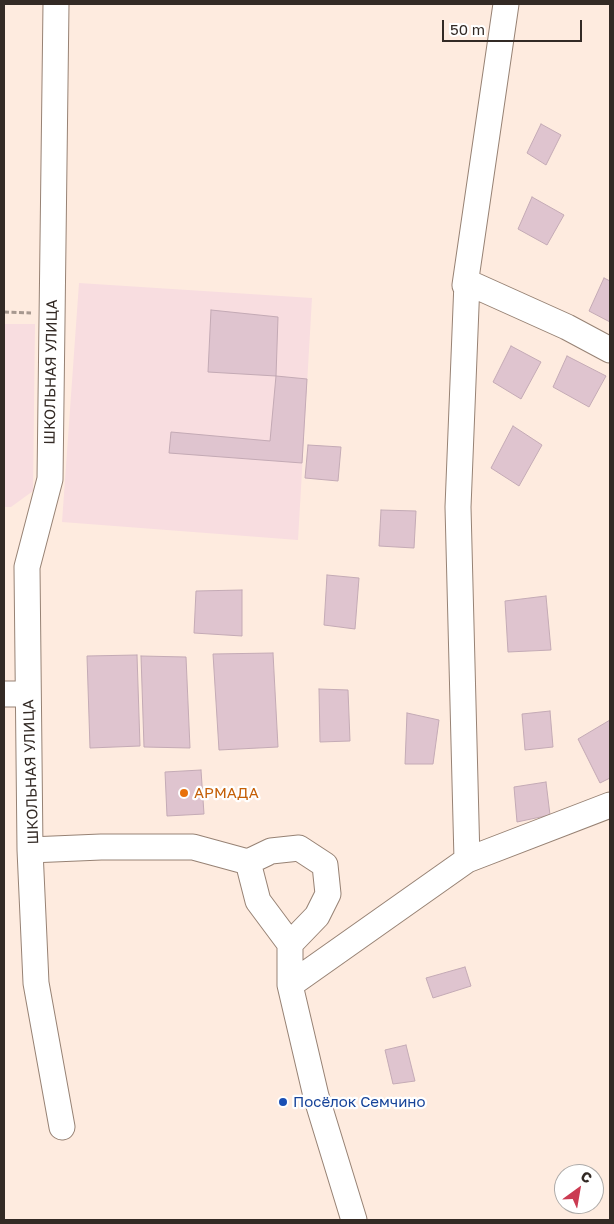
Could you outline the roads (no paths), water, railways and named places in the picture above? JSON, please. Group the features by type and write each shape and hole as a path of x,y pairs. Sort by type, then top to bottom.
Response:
{"street":[{"name":"ШКОЛЬНАЯ УЛИЦА","path":"56,4 50,479 27,566 30,850 101,847 193,847 248,862"},
{"path":"506,4 464,285 467,282 567,327 610,350"},
{"path":"467,282 458,508 467,860"},
{"path":"4,694 28,694"},
{"path":"290,985 467,860 610,805"},
{"path":"290,944 318,916 328,894 325,865 299,848 272,851 248,862 258,901 290,944 290,985 316,1096 354,1220"},
{"path":"30,850 36,983 62,1127"}],"place":[{"name":"АРМАДА","path":"184,793"},
{"name":"Посёлок Семчино","path":"283,1102"}]}
